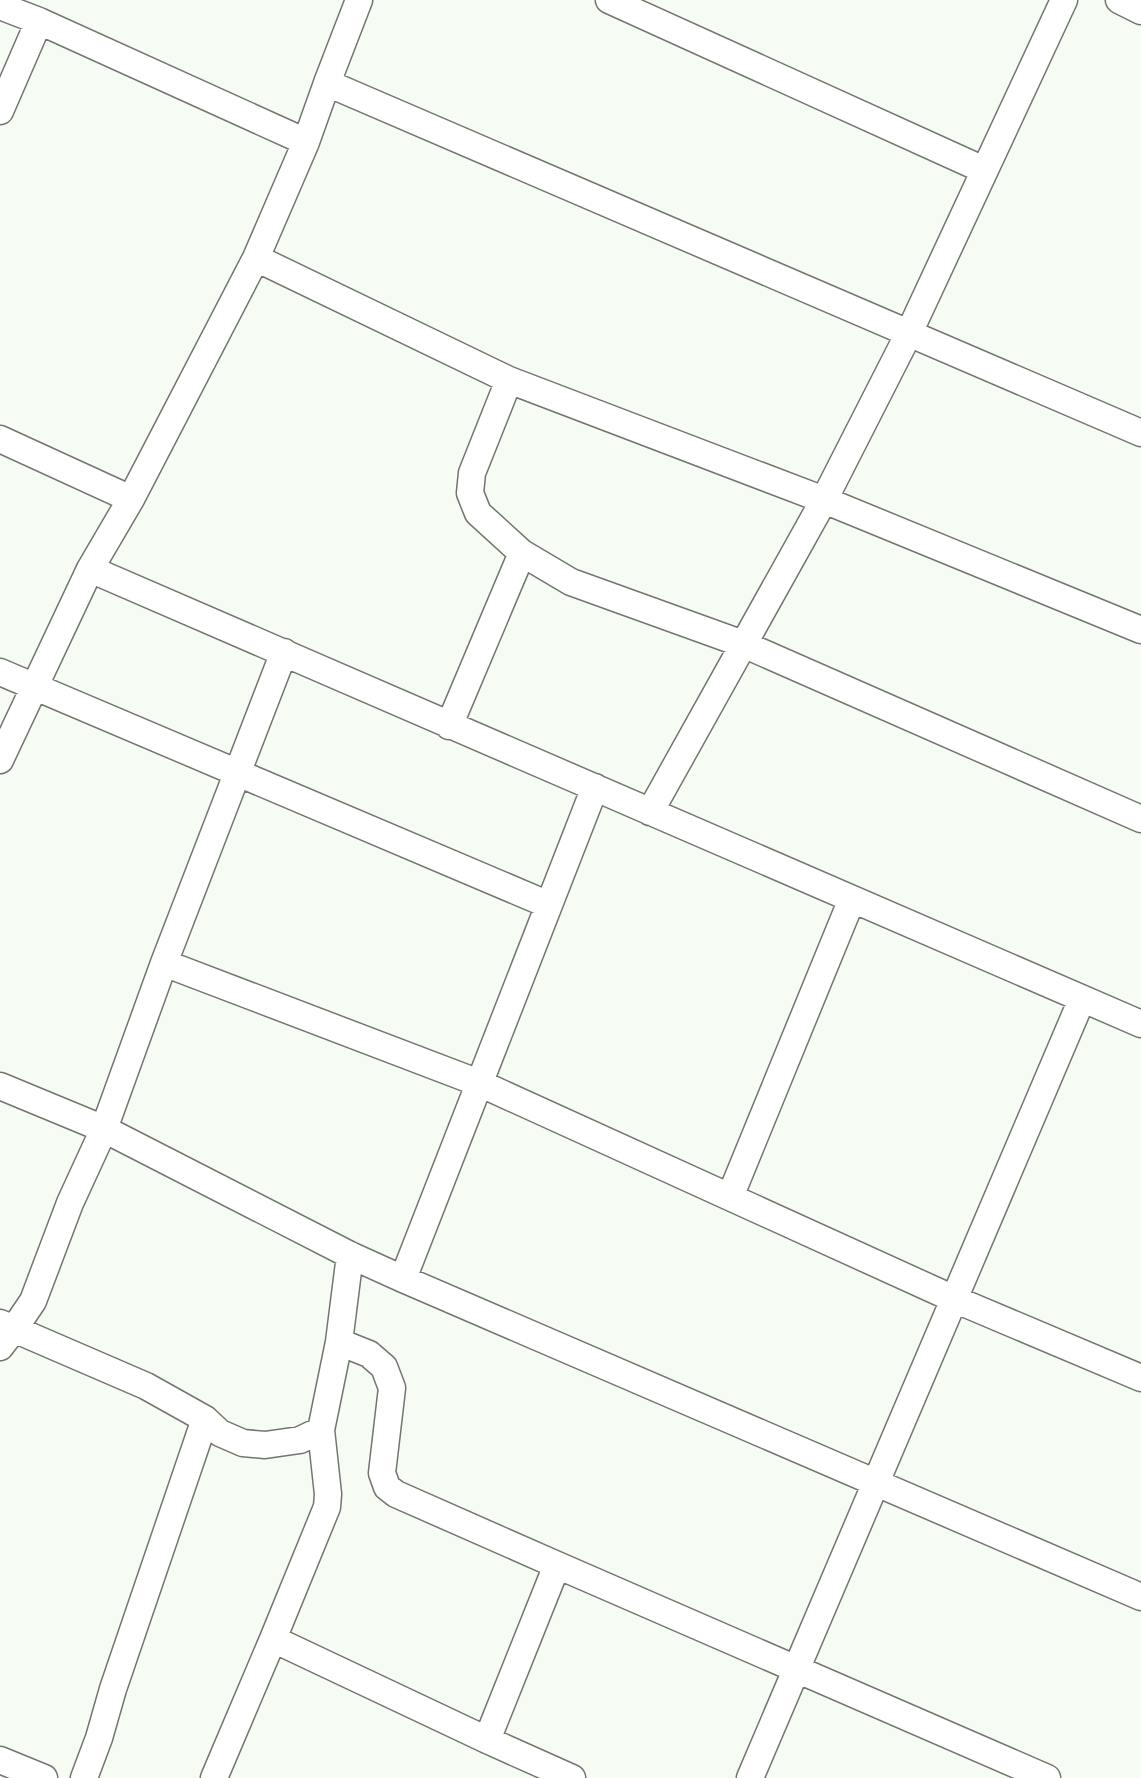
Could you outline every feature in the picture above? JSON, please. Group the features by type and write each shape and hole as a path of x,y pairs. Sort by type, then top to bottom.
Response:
{"street":[{"path":"0,760 90,569 131,499 256,258 306,142 326,83 360,0"},
{"path":"609,0 984,170"},
{"path":"650,812 824,500 909,333 1064,0"},
{"path":"1119,0 1141,11"},
{"path":"0,6 39,21 306,142"},
{"path":"0,112 39,21"},
{"path":"326,83 1141,434"},
{"path":"256,258 508,380 824,500 1141,630"},
{"path":"508,380 472,473 470,493 478,513 522,553 571,582 743,644 1141,819"},
{"path":"0,439 131,499"},
{"path":"449,726 522,553"},
{"path":"90,569 1141,1024"},
{"path":"284,652 164,963 104,1129 70,1203 33,1301 5,1333 146,1386 205,1419 220,1433 244,1443 265,1445 300,1440 321,1430"},
{"path":"0,672 549,905"},
{"path":"403,1279 595,787"},
{"path":"730,1197 852,899"},
{"path":"164,963 480,1083 954,1298 1141,1378"},
{"path":"750,1778 1082,999"},
{"path":"0,1086 104,1129 403,1279 1141,1597"},
{"path":"214,1778 327,1506 328,1494 321,1430 339,1342 350,1254"},
{"path":"339,1342 369,1354 384,1367 392,1388 382,1473 387,1488 396,1494 1047,1778"},
{"path":"84,1778 205,1419"},
{"path":"487,1740 557,1565"},
{"path":"273,1639 572,1778"},
{"path":"0,1760 44,1778"}]}
